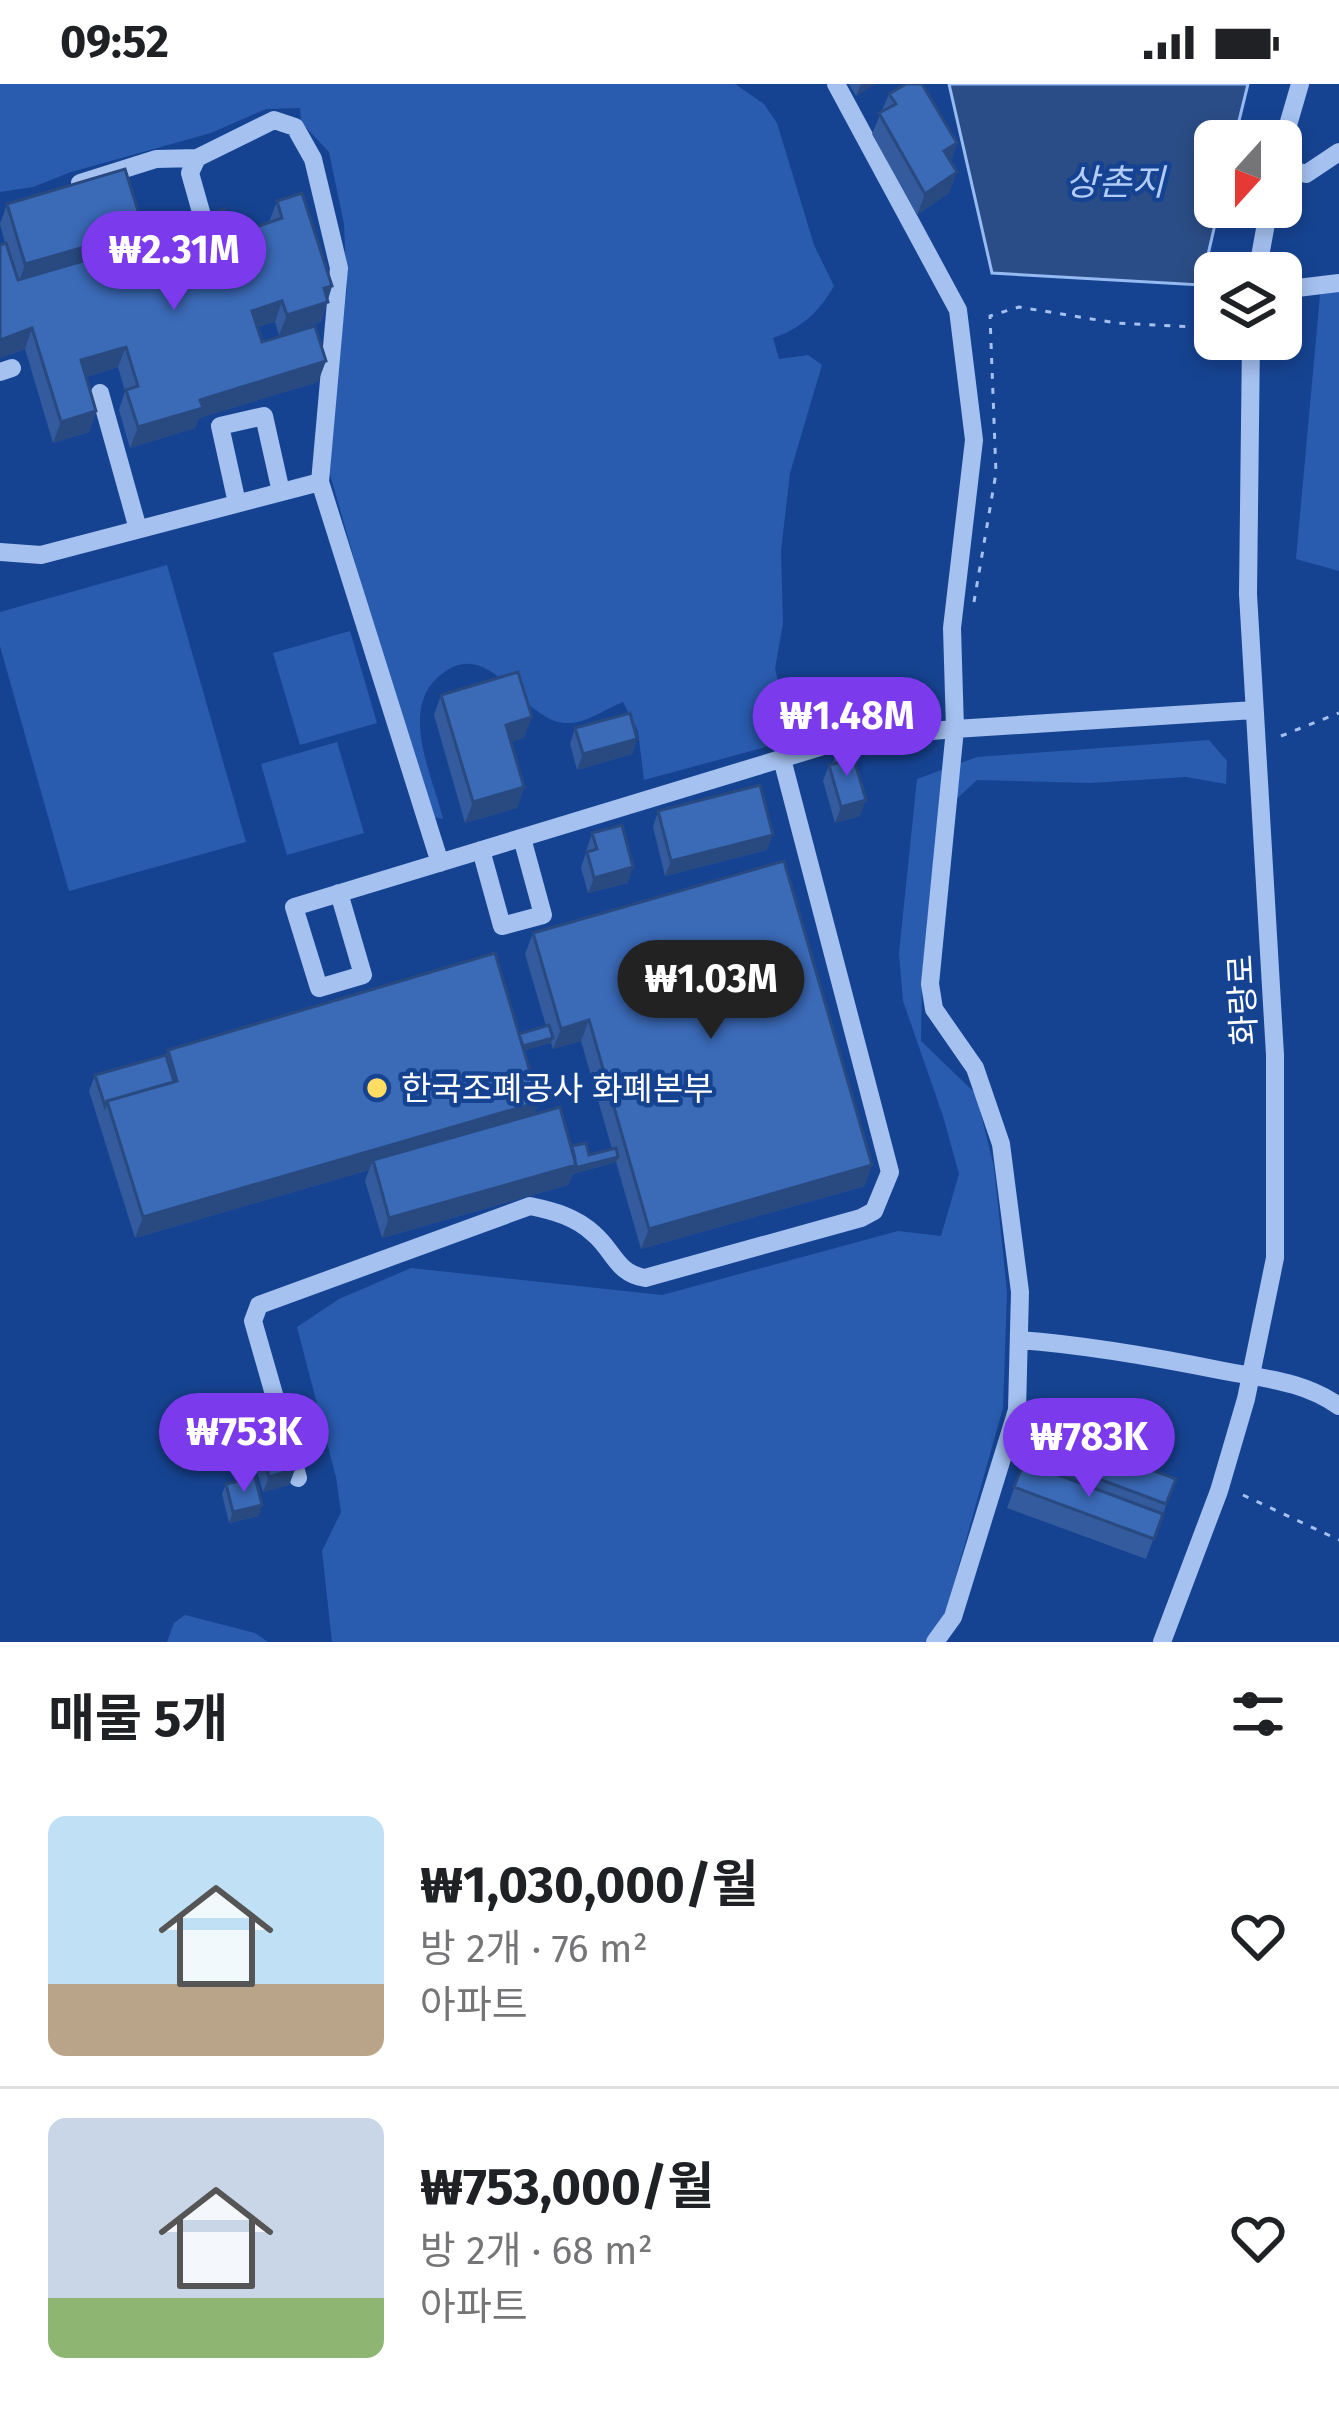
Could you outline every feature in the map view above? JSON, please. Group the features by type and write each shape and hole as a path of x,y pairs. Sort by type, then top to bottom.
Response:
{"street":[{"path":"836,84 958,310 974,440 952,628 955,729 930,984 934,1009 975,1068 1001,1144 1020,1292 1017,1410 952,1617 935,1642"},
{"path":"1289,120 1300,84"},
{"path":"67,188 156,159 197,158 274,120 295,128 313,159 338,268 320,482 440,862"},
{"path":"1302,173 1339,152"},
{"path":"197,158 190,173 203,219"},
{"path":"1302,287 1339,283"},
{"name":"화랑로","path":"1162,1642 1219,1490 1251,1376 1275,1258 1275,1055 1247,594 1251,360"},
{"path":"100,393 138,529"},
{"path":"237,503 220,426 264,416 281,492"},
{"path":"0,552 41,555 320,482"},
{"path":"339,893 363,975 319,988 294,907 339,893 440,862 852,738 1254,710"},
{"path":"298,1478 253,1321 259,1305 530,1206 583,1224 629,1275 645,1278 874,1211 890,1172 782,759"},
{"path":"481,850 502,926 543,915 522,838"},
{"path":"821,1004 844,998"},
{"path":"1018,1340 1094,1345 1278,1378 1309,1388 1339,1406"}],"path":[{"path":"971,619 996,473 990,316 1019,307 1116,323 1194,327"},
{"path":"1281,736 1339,713"},
{"path":"1243,1495 1339,1540"}],"shaded area":[{"path":"0,84 735,84 764,104 777,123 814,245 834,286 809,318 773,338 779,359 808,355 822,365 790,473 781,551 783,623 775,669 788,741 644,780 638,731 623,702 577,722 553,720 490,671 474,664 456,666 437,678 421,708 422,746 443,819 433,817 330,474 333,401 347,288 344,224 329,152 301,122 300,108 266,109 211,133 33,187 0,192"},
{"path":"1339,282 1339,571 1296,559 1321,284"},
{"path":"167,565 246,842 69,891 0,646 0,612"},
{"path":"350,631 377,723 300,745 273,653"},
{"path":"1209,740 1227,761 1226,784 1186,777 1090,783 977,780 948,807 922,976 921,1041 976,1094 994,1167 1007,1292 1003,1408 946,1611 927,1642 332,1642 322,1551 341,1512 297,1327 339,1299 411,1268 662,1295 898,1231 941,1236 959,1174 903,1001 899,953 917,779 977,757"},
{"path":"337,742 364,833 287,855 261,764"},
{"path":"185,1615 255,1633 268,1642 167,1642 174,1623"}],"water":[{"name":"상촌지","path":"949,84 1248,84 1239,120 1194,120 1194,228 1214,228 1209,252 1194,252 1194,285 992,273"}],"building":[{"path":"906,84 922,84 957,143 944,151 957,172 925,194 879,113 896,104 889,94"},
{"path":"125,169 144,230 25,264 7,204"},
{"path":"302,193 332,286 324,288 328,302 287,315 282,301 252,311 262,342 315,326 326,361 200,400 203,408 138,427 126,390 138,386 126,347 81,360 96,411 61,422 32,328 0,340 0,245 6,243 18,280 183,232 186,240 211,233 206,215 224,209 241,238 258,233 256,227 282,218 277,201"},
{"path":"518,672 532,717 506,725 524,787 473,802 441,695"},
{"path":"630,713 637,739 583,754 575,728"},
{"path":"850,746 866,800 841,807 829,765 841,762 838,750"},
{"path":"760,785 773,835 671,861 658,811"},
{"path":"622,825 633,867 594,878 587,852 597,849 592,833"},
{"path":"784,861 872,1165 649,1229 589,1020 561,1029 533,933"},
{"name":"한국조폐공사 화폐본부","path":"495,953 539,1102 143,1217 107,1101 177,1081 168,1050"},
{"path":"549,1025 553,1038 523,1046 519,1034"},
{"path":"166,1055 174,1082 107,1101 105,1106 95,1075"},
{"path":"560,1107 576,1165 389,1218 373,1160"},
{"path":"586,1143 589,1155 616,1148 618,1157 575,1168 572,1146"},
{"path":"275,1398 295,1469 269,1477 248,1406"},
{"path":"1036,1427 1176,1479 1166,1504 1027,1452"},
{"path":"1024,1462 1163,1514 1154,1539 1014,1487"},
{"path":"255,1477 262,1505 233,1512 226,1484"}],"place":[{"name":"한국조폐공사 화폐본부","path":"377,1088"}]}
